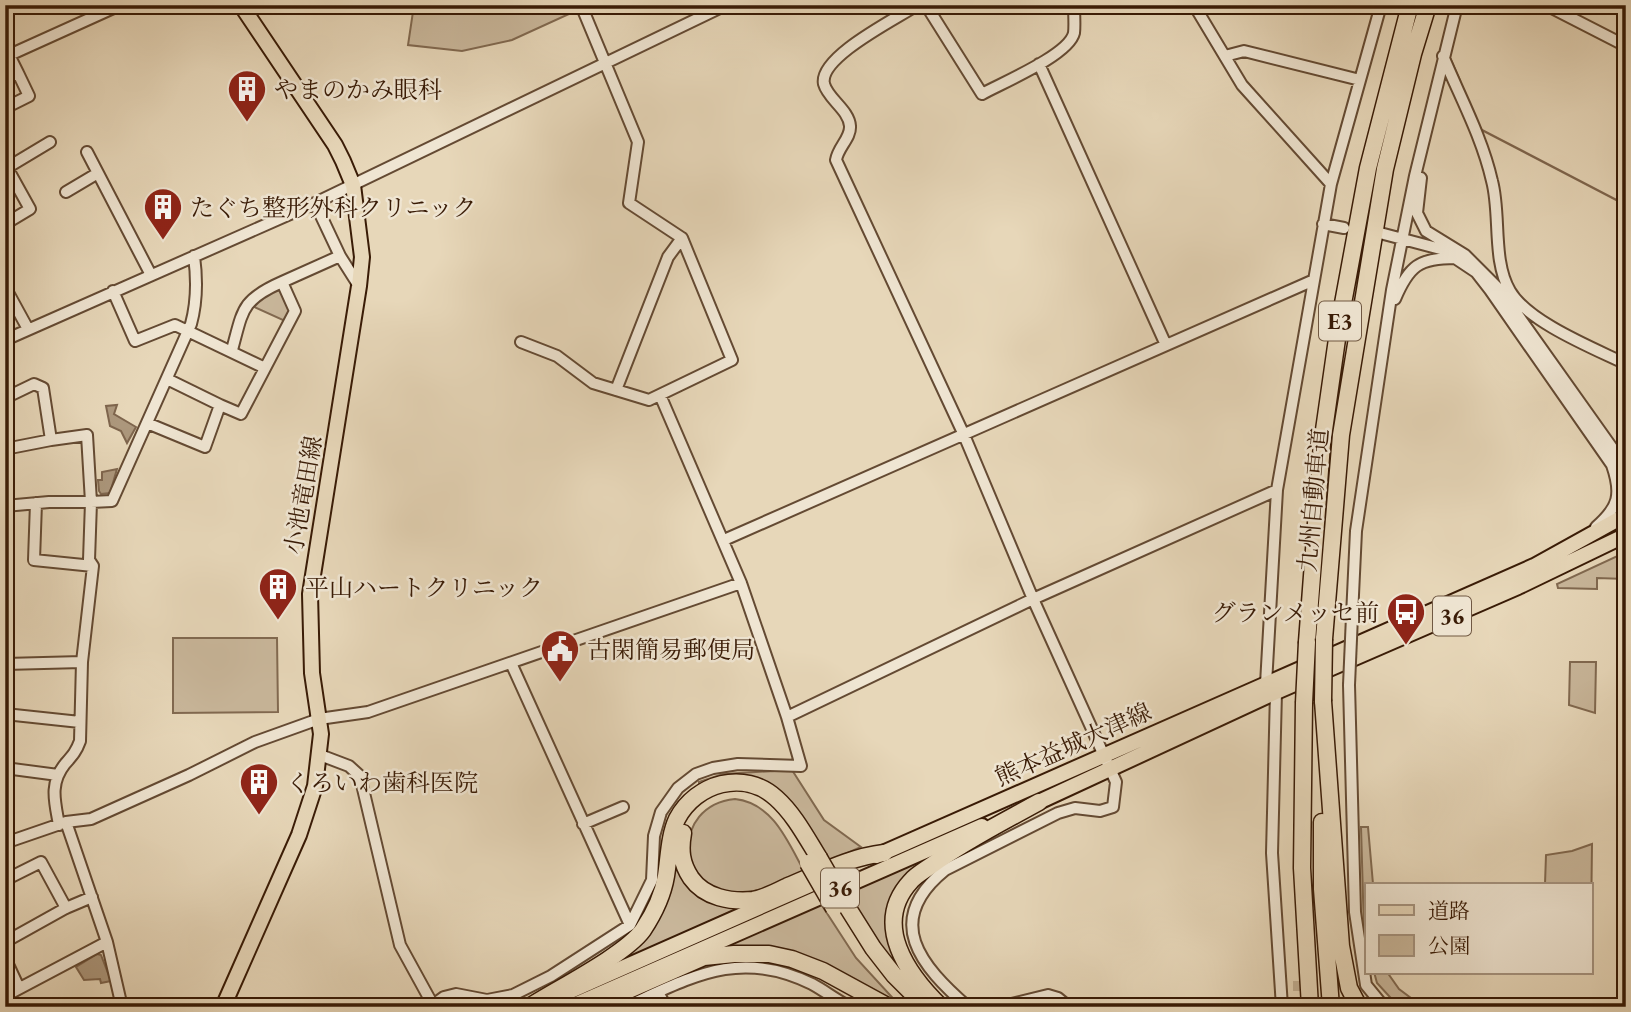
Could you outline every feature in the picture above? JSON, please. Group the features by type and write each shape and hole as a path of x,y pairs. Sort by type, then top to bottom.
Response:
{"highway":[{"name":"九州自動車道","path":"1310,1007 1302,868 1304,703 1322,444 1339,326 1368,168 1410,5"},
{"name":"九州自動車道","path":"1331,1007 1322,889 1323,701 1324,639 1340,435 1385,169 1428,5"},
{"path":"1323,701 1341,946 1349,988 1359,1007"},
{"path":"531,1007 621,951 642,931 665,880 676,821 699,792 730,782 760,787 775,796 793,817 813,860 874,964 915,1007"},
{"path":"813,860 766,800 744,792 722,791 702,801 683,830 680,848 688,875 697,886 726,900 756,900 862,856 884,853"},
{"path":"941,1007 913,976 900,953 894,937 898,901 911,881 949,852 1039,802"},
{"path":"840,906 894,975 926,1007"},
{"path":"590,1007 704,957 769,954 792,959 823,971 889,1007"}],"main road":[{"name":"小池竜田線","path":"223,1007 299,835 315,786 321,734 312,673 310,594 362,257 353,185 335,145 241,5"},
{"name":"熊本益城大津線","path":"570,1007 1110,769 1271,688 1534,566 1626,515"},
{"name":"熊本益城大津線","path":"531,1007 1103,755 1518,587 1626,535"}],"street":[{"path":"5,108 29,96 7,56 120,5"},
{"path":"520,342 557,356 593,383 649,400 732,360 682,238 629,203 638,142 581,5"},
{"path":"5,340 316,203 726,5"},
{"path":"917,5 860,39 824,76 825,86 850,122 849,134 838,150 836,160 964,435 1033,599 1116,782 1113,807 1100,811 1075,808 1058,813 945,870 935,878 919,901 911,924 915,946 947,988 968,1007"},
{"path":"926,5 982,94 1039,64 1066,46 1073,35 1074,5"},
{"path":"1194,5 1242,85 1331,184"},
{"path":"1282,1007 1272,853 1271,688 1277,490 1331,184 1381,5"},
{"path":"1384,1007 1361,985 1355,912 1349,685 1356,531 1402,237 1457,5"},
{"path":"1546,5 1626,46"},
{"path":"1225,56 1244,51 1360,80"},
{"path":"1443,57 1473,124 1492,180 1501,268 1510,292 1534,318 1626,364"},
{"path":"1039,64 1166,345"},
{"path":"5,79 18,73"},
{"path":"1424,137 1417,204 1421,223 1434,237 1500,290 1620,459 1613,511 1597,526 1546,553 1534,566"},
{"path":"5,224 30,209 6,167 50,142"},
{"path":"87,152 150,275"},
{"path":"66,192 98,173"},
{"path":"316,203 340,256 359,286"},
{"path":"1323,224 1344,228"},
{"path":"1380,233 1402,237 1457,255"},
{"path":"616,390 668,257 682,238"},
{"path":"1388,315 1399,288 1417,264 1457,255"},
{"path":"5,506 112,501 188,331 195,310 197,273 194,256"},
{"path":"232,350 242,313 250,299 260,291 340,256"},
{"path":"724,540 1314,280"},
{"path":"167,379 241,414 295,311 282,282"},
{"path":"5,287 28,329"},
{"path":"113,291 135,341 175,325 265,368"},
{"path":"5,398 34,384 43,388 51,440"},
{"path":"320,755 349,766 360,776 400,945 434,1006 444,997 456,994 487,1000 513,995 551,976 630,925 652,880 654,836 661,812 678,788 695,774 738,764 801,766 741,583 660,395"},
{"path":"147,424 205,447 220,405"},
{"path":"5,449 87,435 91,502 89,560 93,566 82,662 80,741 76,753 53,785 63,824 107,942 122,1007"},
{"path":"787,717 1033,599 1277,490"},
{"path":"36,503 34,560 93,566"},
{"path":"5,843 63,824 91,819 256,742 319,719 368,712 741,583"},
{"path":"5,664 82,662"},
{"path":"511,663 630,925"},
{"path":"5,714 80,722"},
{"path":"5,768 58,775"},
{"path":"583,824 623,807"},
{"path":"5,880 41,862 66,908"},
{"path":"5,942 66,908 92,897"},
{"path":"5,996 107,942"},
{"path":"5,958 19,988"},
{"path":"625,1007 704,972 735,967 762,968 783,973 813,985 850,1007"},
{"path":"1280,987 1293,986"},
{"path":"658,992 666,1007"},
{"path":"999,1007 1048,995 1058,998 1069,1007"}],"green space":[{"path":"414,5 565,5 569,14 512,40 462,51 408,45"},
{"path":"277,288 283,291 290,309 285,321 250,305"},
{"path":"1626,552 1626,579 1597,578 1597,589 1558,588 1557,584"},
{"path":"173,638 277,638 278,712 173,713"},
{"path":"1570,662 1596,662 1595,713 1569,705"},
{"path":"792,770 824,820 861,847 825,863 784,796 711,780 699,785 699,782 723,774"},
{"path":"735,799 760,808 769,816 785,837 804,871 755,891 738,893 718,890 703,880 693,866 689,849 691,832 699,817 714,805"},
{"path":"1361,827 1368,827 1373,883 1365,883 1365,936"},
{"path":"674,842 690,878 703,896 712,902 739,908 633,956 629,950"},
{"path":"1592,844 1592,883 1545,883 1546,855 1572,851"},
{"path":"940,848 906,881 889,940 897,964 909,981 897,973 839,891"},
{"path":"819,901 856,958 901,1007 891,1007 815,963 709,950"},
{"path":"1375,974 1388,974 1399,989 1423,1007 1399,1007 1377,983"},
{"path":"459,998 488,1005 505,1002 496,1007 445,1007 446,1003"}],"shaded area":[{"path":"117,405 114,414 136,427 127,443 121,431 110,426 106,406"},
{"path":"117,469 110,493 101,494 98,480 102,480 102,472"},
{"path":"97,954 101,955 111,981 101,983 100,979 84,980 76,967"}],"waterway":[{"path":"1449,56 1460,81"},
{"path":"1480,129 1626,205"},
{"path":"1626,417 1623,431 1626,445"}],"tunnel":[{"path":"1293,986 1334,986"}],"place":[{"name":"やまのかみ眼科","path":"247,123"},
{"name":"たぐち整形外科クリニック","path":"163,241"},
{"name":"平山ハートクリニック","path":"278,621"},
{"name":"グランメッセ前","path":"1406,646"},
{"name":"古閑簡易郵便局","path":"560,683"},
{"name":"くろいわ歯科医院","path":"259,816"}]}
